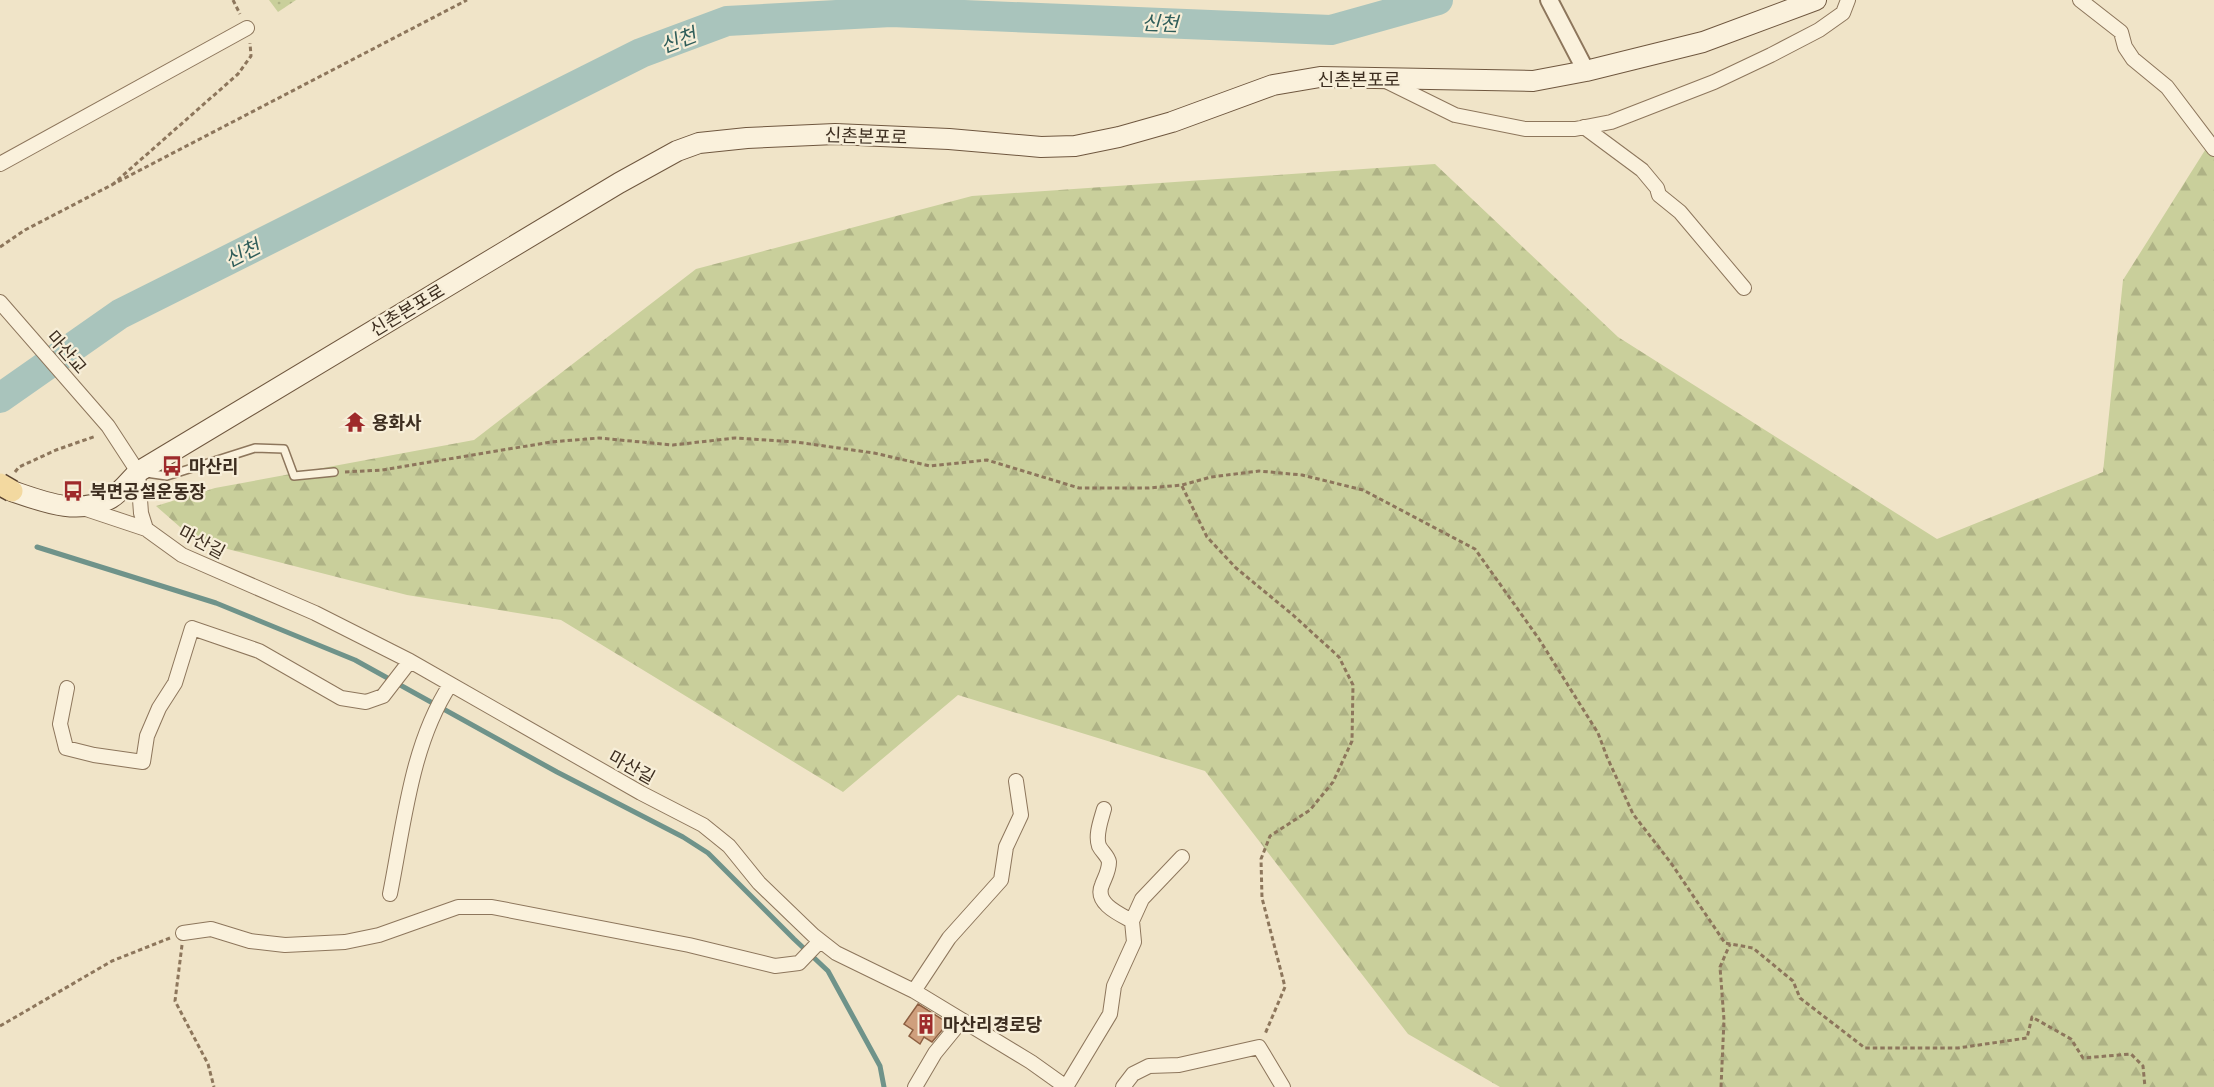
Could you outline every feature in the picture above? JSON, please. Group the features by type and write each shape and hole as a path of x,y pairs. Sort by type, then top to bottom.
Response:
{"main road":[{"name":"신촌본포로","path":"8,484 55,505 81,507 111,497 138,472 619,183 677,151 699,143 747,138 835,134 949,139 1041,147 1075,146 1119,137 1172,122 1273,85 1320,77 1533,81 1586,71 1703,42 1816,0"}],"street":[{"path":"1549,0 1586,71"},
{"path":"1380,78 1455,115 1525,129 1584,127 1611,122 1714,82 1771,56 1819,30 1843,13 1848,0"},
{"path":"2080,0 2121,32 2125,47 2133,58 2167,87 2214,149"},
{"path":"0,164 247,28"},
{"path":"1584,127 1642,170 1657,188 1659,195 1680,212 1744,288"},
{"name":"마산교","path":"0,302 109,428 138,472"},
{"path":"138,472 141,513 146,529"},
{"name":"마산길","path":"81,507 146,529 182,555 315,613 410,661 641,793 703,825 729,846 816,946 914,991 1031,1062 1066,1087"},
{"path":"67,688 60,724 66,748 94,755 143,762 147,736 159,708 175,682 192,628 259,651 341,698 366,702 383,696 410,661"},
{"path":"390,894 414,775 429,722 450,685"},
{"path":"914,991 949,938 1001,880 1006,847 1021,815 1016,781"},
{"path":"1104,809 1098,828 1099,846 1109,860 1108,871 1100,888 1103,901 1111,910 1132,921"},
{"path":"1066,1087 1110,1014 1114,986 1134,942 1132,921 1142,899 1182,857"},
{"path":"183,933 211,929 250,941 285,945 345,942 379,935 458,907 492,907 689,945 775,966 799,963 816,946"},
{"path":"915,1087 935,1053 962,1020"},
{"path":"1123,1087 1133,1074 1149,1066 1179,1065 1259,1047 1283,1087"}],"lane":[{"path":"138,472 167,476 255,448 284,449 294,476 334,472"}],"path":[{"path":"108,188 238,74 251,56 247,28 233,0"},
{"path":"0,247 25,230 467,0"},
{"path":"8,484 19,467 109,428"},
{"path":"334,472 382,470 551,442 599,438 673,445 735,438 796,442 874,453 930,466 987,460 1079,488 1149,488 1182,485 1211,477 1259,471 1302,475 1363,490 1475,549 1539,639 1598,733 1633,814 1671,863 1725,943 1753,948 1793,981 1800,998 1865,1048 1958,1048 2027,1038 2032,1017 2071,1038 2083,1058 2131,1054 2143,1066 2145,1087"},
{"path":"1182,485 1207,537 1236,568 1339,657 1353,685 1352,741 1333,782 1310,810 1270,836 1261,859 1262,898 1285,987 1259,1047"},
{"path":"0,1026 112,961 183,933 175,1001 208,1064 214,1087"},
{"path":"1721,1087 1724,1020 1720,967 1731,944"}],"green space":[{"path":"269,0 296,0 278,12"},
{"path":"2214,136 2214,1087 1500,1087 1408,1034 1205,771 958,695 843,792 561,620 407,595 196,541 156,506 215,488 474,440 696,269 972,196 1435,164 1618,337 1937,539 2103,472 2123,280"}],"building":[{"name":"마산리경로당","path":"918,1004 948,1023 932,1042 924,1037 920,1044 909,1036 913,1030 904,1024"}],"waterway":[{"name":"신천","path":"0,398 120,314 641,53 727,21 891,12 1331,30 1438,0"},
{"path":"37,547 216,603 355,660 557,772 683,837 708,853 828,971 880,1066 884,1087"}],"place":[{"name":"용화사","path":"355,422"},
{"name":"마산리","path":"172,466"},
{"name":"북면공설운동장","path":"73,491"},
{"name":"마산리경로당","path":"926,1024"}]}
